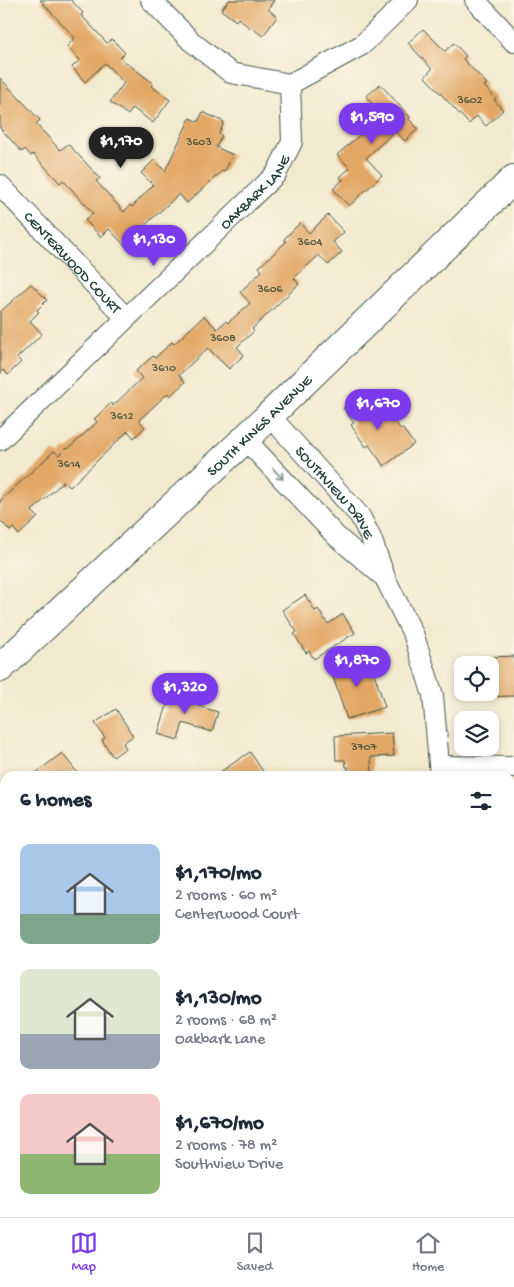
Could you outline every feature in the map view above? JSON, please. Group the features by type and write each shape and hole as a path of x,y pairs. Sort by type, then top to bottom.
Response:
{"street":[{"path":"151,0 191,42 231,73 290,84 362,45 408,0"},
{"path":"476,0 514,42"},
{"name":"OAKBARK LANE","path":"0,440 276,174 292,142 290,84"},
{"name":"SOUTH KINGS AVENUE","path":"0,668 245,439 514,179"},
{"name":"CENTERWOOD COURT","path":"0,185 126,318"},
{"name":"SOUTHVIEW DRIVE","path":"269,415 360,516 371,538 386,580 414,636 433,695 440,771"},
{"name":"SOUTHVIEW DRIVE","path":"245,439 336,536 386,580"},
{"path":"440,771 514,766"}],"building":[{"path":"40,0 71,0 83,13 81,15 107,43 112,39 125,53 120,58 153,83 151,86 170,100 153,123 133,108 128,115 110,102 124,83 105,63 85,82 72,67 80,60 67,46 75,38"},
{"path":"229,0 274,0 268,9 277,17 263,36 238,18 236,21 221,10"},
{"path":"423,29 445,51 454,43 466,56 463,59 487,84 484,86 503,110 486,126 477,116 469,124 425,77 432,69 408,43"},
{"path":"0,78 40,120 36,124 60,150 68,144 100,178 96,181 124,212 130,205 132,207 153,185 141,173 154,160 165,171 190,118 198,122 203,112 224,122 219,134 222,136 216,147 233,155 224,172 222,171 187,203 179,194 140,230 144,233 127,248 109,229 101,237 85,220 93,213 63,180 60,183 33,154 31,156 25,149 22,152 0,128"},
{"path":"380,84 410,117 409,119 418,129 405,141 395,131 366,158 382,175 349,206 333,189 343,180 340,177 350,168 337,155 363,132 371,122 369,119 378,110 366,97"},
{"path":"328,215 344,232 333,242 342,252 328,265 319,255 294,278 299,284 252,329 254,331 237,347 244,355 229,369 208,348 179,375 185,382 170,396 168,393 139,420 145,427 134,438 128,431 70,487 64,481 32,511 38,517 19,535 13,528 10,531 0,520 0,501 54,451 59,455 66,448 68,449 97,422 94,419 111,403 113,406 142,378 136,371 153,356 155,358 172,342 174,344 204,316 217,329 226,321 228,323 250,303 240,292 262,271 259,267 286,242 284,239 300,223 309,233"},
{"path":"31,284 47,300 30,321 42,334 17,358 21,362 8,375 3,370 0,374 0,312"},
{"path":"365,394 383,420 391,415 414,444 384,466 369,445 366,447 351,425 354,423 343,408"},
{"path":"305,595 315,611 318,609 328,624 343,614 355,633 314,659 309,651 306,653 294,634 297,632 282,610"},
{"path":"367,656 385,707 347,719 330,668"},
{"path":"514,656 514,696 499,696 499,657"},
{"path":"173,686 194,693 192,702 199,704 198,706 218,712 212,732 183,723 178,740 158,734"},
{"path":"116,709 133,736 123,743 126,748 113,757 102,740 105,738 95,723"},
{"path":"392,733 394,756 371,757 372,771 348,771 345,760 336,760 335,736"},
{"path":"250,752 263,771 222,771"},
{"path":"62,753 76,771 39,771"}]}
